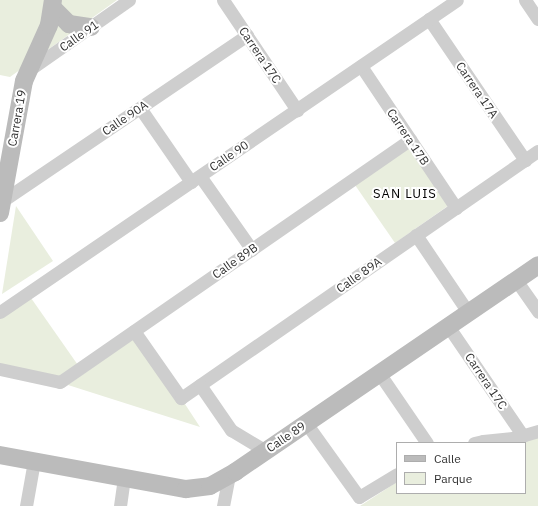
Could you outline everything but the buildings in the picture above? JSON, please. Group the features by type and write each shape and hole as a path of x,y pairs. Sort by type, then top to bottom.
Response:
{"street":[{"name":"Calle 91","path":"28,71 129,0"},
{"name":"Carrera 17C","path":"223,0 297,110"},
{"name":"Calle 90","path":"0,312 457,0"},
{"path":"525,0 538,19"},
{"path":"53,4 70,24 91,27"},
{"name":"Carrera 19","path":"1,207 22,90 28,71 49,25 53,4"},
{"name":"Carrera 17A","path":"429,19 525,160"},
{"name":"Calle 90A","path":"1,207 140,108 247,35"},
{"name":"Carrera 17B","path":"361,66 456,208"},
{"path":"140,108 252,250"},
{"name":"Calle 89B","path":"0,369 60,382 410,140"},
{"name":"Calle 89A","path":"134,331 180,398 538,151"},
{"path":"416,235 468,312"},
{"name":"Calle 89","path":"0,455 195,489 210,486 266,451 538,265"},
{"path":"516,280 538,312"},
{"name":"Carrera 17C","path":"448,326 523,436"},
{"path":"379,373 426,442"},
{"path":"200,385 231,430 266,451"},
{"path":"306,423 359,497 396,475"},
{"path":"481,442 523,436 538,431"},
{"path":"26,506 34,461"},
{"path":"223,506 228,476"},
{"path":"120,506 124,477"}],"green space":[{"path":"0,0 117,0 10,77 0,75"},
{"path":"412,146 452,203 395,243 355,185"},
{"path":"16,206 53,261 2,294"},
{"path":"31,298 80,368 60,382 0,369 0,318"},
{"path":"137,335 181,398 200,427 68,385"},
{"path":"538,436 538,506 360,506 396,483 396,494 526,494 526,442 523,442"}],"district":[{"name":"SAN LUIS","path":"405,194"}]}
